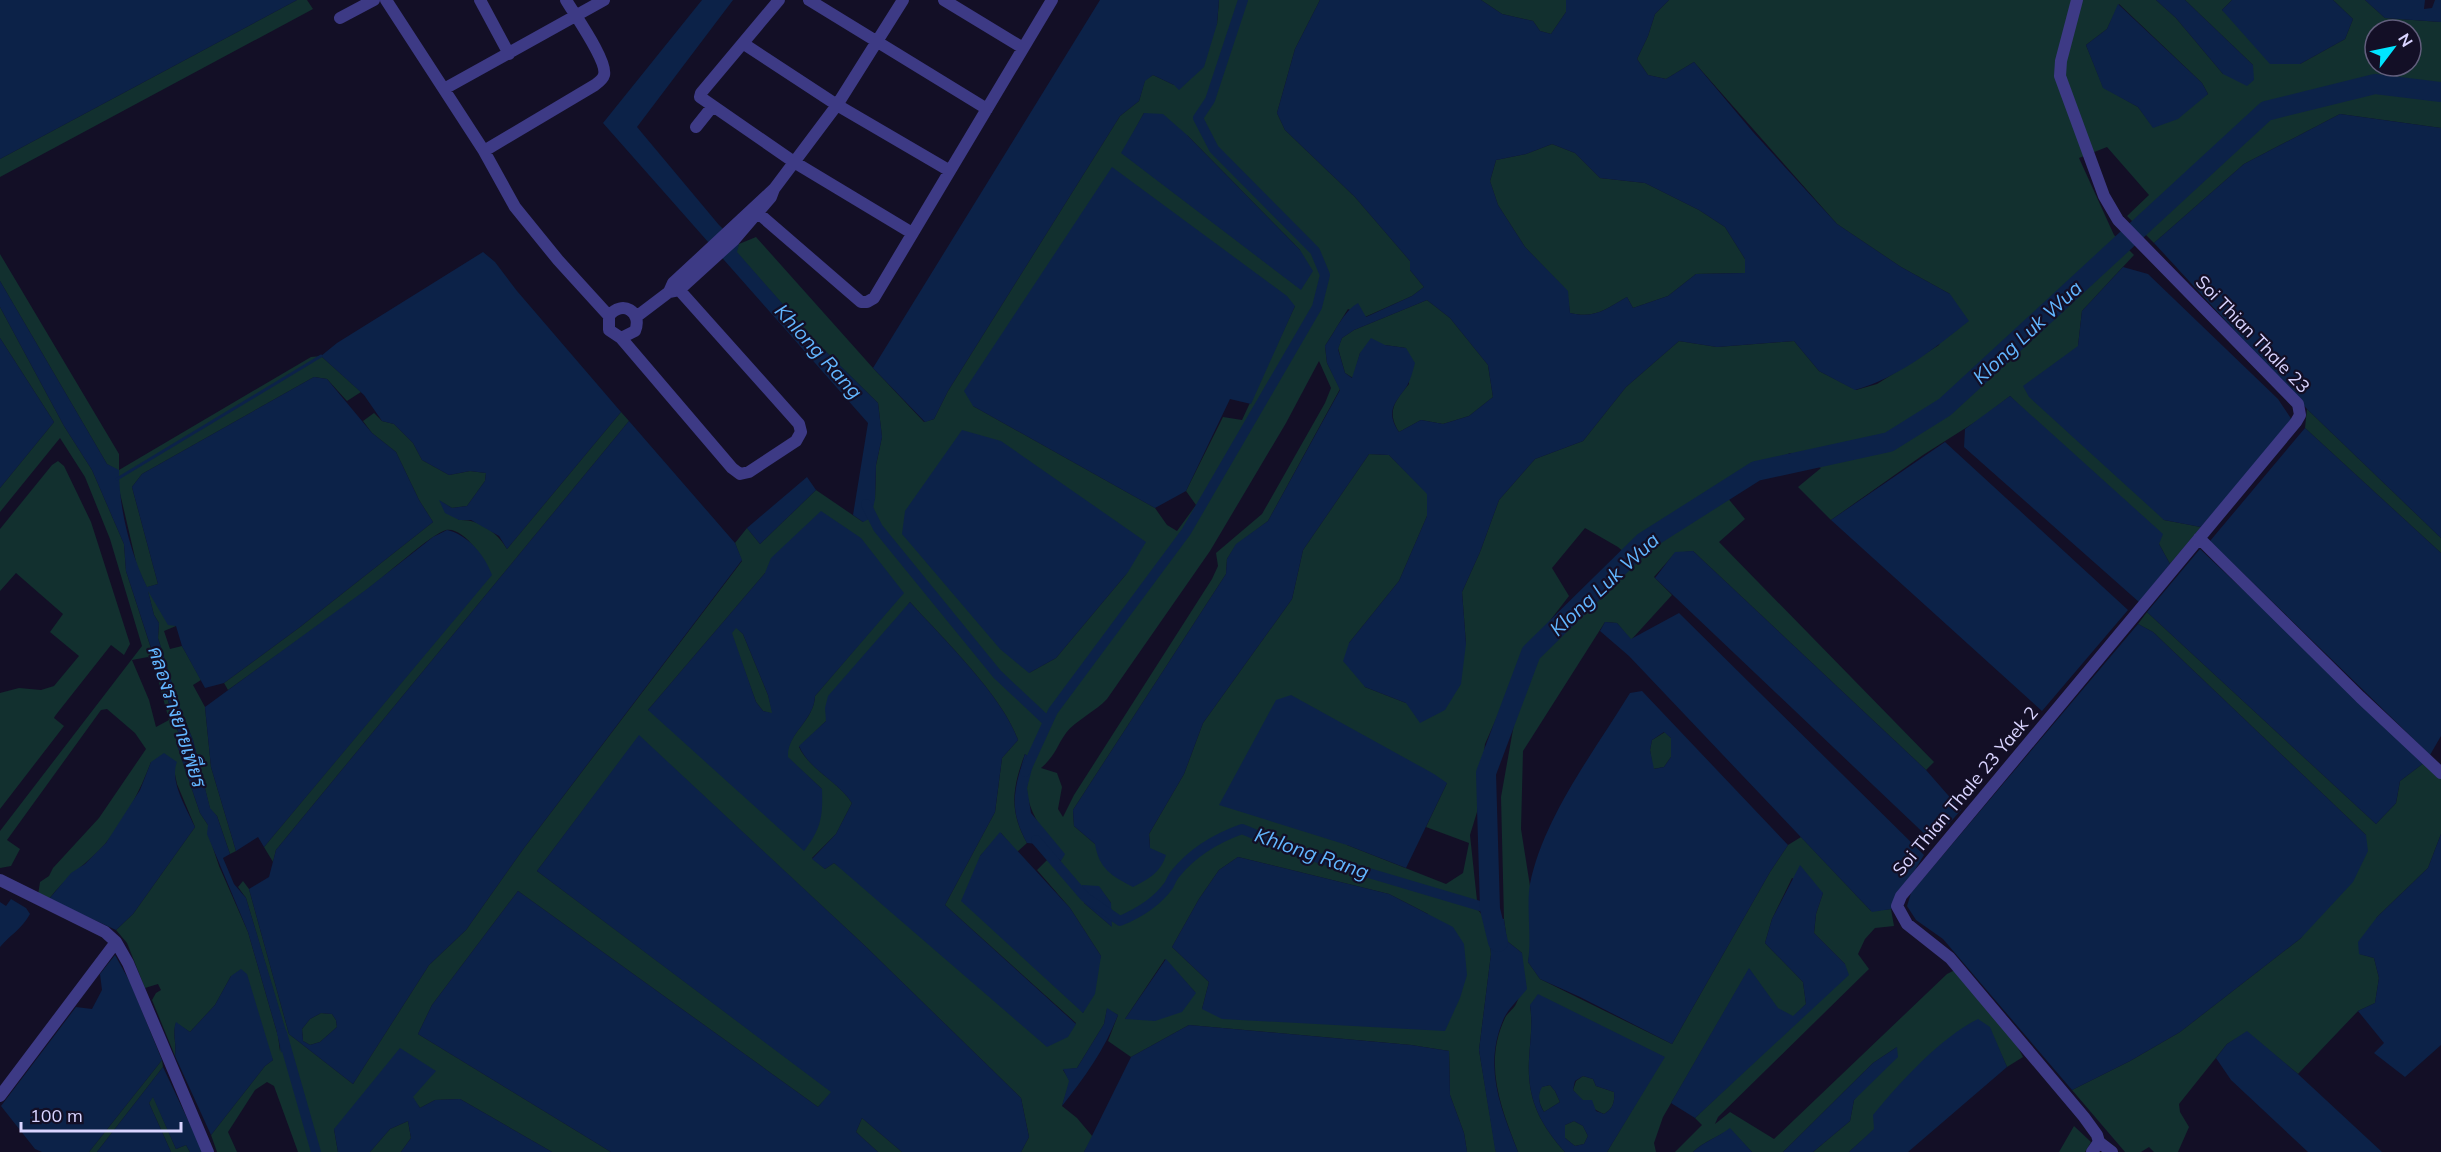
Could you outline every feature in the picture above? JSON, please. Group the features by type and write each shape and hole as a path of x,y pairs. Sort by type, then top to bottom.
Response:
{"street":[{"path":"340,18 374,0"},
{"path":"386,0 483,151 515,207 558,260 609,316 609,330 612,334 621,338 732,468 740,474 749,472 796,441 801,432 800,424 674,288"},
{"path":"480,0 509,54"},
{"path":"483,151 595,85 603,78 605,72 602,61 566,0"},
{"path":"444,89 604,0"},
{"path":"779,0 701,93 703,100 794,162 912,233"},
{"path":"809,0 987,110"},
{"path":"636,317 674,288 712,253 774,189 837,105 903,0"},
{"path":"944,0 1023,48"},
{"path":"758,213 861,302 874,298 1052,0"},
{"name":"Soi Thian Thale 23","path":"2077,0 2061,61 2060,76 2104,196 2118,220 2144,249 2300,408 2300,418 2199,538"},
{"path":"744,44 837,105 950,171"},
{"path":"696,127 712,107"},
{"path":"730,236 758,213 771,197 774,189"},
{"path":"609,316 621,307 630,309 636,317 638,322 635,331 621,338"},
{"path":"2199,538 2360,697 2441,773"},
{"name":"Soi Thian Thale 23 Yaek 2","path":"2096,1143 2084,1117 1950,958 1907,924 1897,906 1901,896 2199,538"},
{"path":"0,880 94,926 116,942 128,963 208,1152"},
{"path":"0,1096 116,942"},
{"path":"2096,1143 2112,1152"}],"green space":[{"path":"297,0 307,0 313,9 0,177 0,159"},
{"path":"1219,0 1320,0 1295,49 1277,113 1285,130 1355,197 1410,261 1410,270 1424,287 1412,296 1365,317 1348,309 1325,346 1327,363 1340,389 1268,521 1236,545 1227,559 1226,574 1073,810 1074,826 1095,844 1150,848 1149,834 1184,774 1203,723 1292,599 1303,550 1369,454 1389,455 1428,494 1427,516 1399,581 1349,643 1365,687 1406,703 1466,644 1462,592 1499,500 1535,459 1583,441 1626,387 1679,341 1717,347 1794,341 1819,371 1856,390 1877,384 1939,345 1950,294 1901,267 1837,224 1694,62 1666,79 1648,75 1637,59 1655,14 1669,0 2156,0 2176,18 2223,74 2253,65 2185,0 2232,0 2222,10 2300,64 2345,39 2353,19 2333,0 2365,0 2385,18 2363,18 2363,78 2423,78 2423,21 2441,22 2441,128 2340,114 2244,164 2154,243 2127,216 2149,195 2107,147 2079,158 2114,235 2134,255 2082,311 2078,346 2164,520 2201,527 2170,564 2159,544 2010,396 1983,417 1923,455 1831,520 1798,487 1821,468 1790,453 1717,485 1745,519 1719,542 1934,762 1926,770 1693,551 1675,553 1654,577 1672,595 1631,640 1617,623 1605,622 1523,751 1521,829 1530,886 1531,946 1528,962 1540,979 1672,1044 1770,872 1788,845 1801,837 1871,911 1891,909 1894,926 1875,928 1865,939 1858,954 1869,969 1718,1117 1715,1124 1730,1112 1774,1139 1947,974 1955,970 2015,1042 2023,1057 2007,1067 1989,1027 1849,1152 1813,1152 1850,1121 1854,1100 1897,1047 1873,1063 1783,1152 1752,1152 1730,1129 1693,1152 1675,1152 1702,1125 1695,1118 1738,1077 1845,964 1814,933 1816,914 1823,893 1792,878 1772,919 1765,943 1803,982 1806,1004 1793,1017 1778,1009 1749,969 1663,1117 1654,1143 1656,1152 1607,1152 1664,1057 1607,1030 1530,1005 1530,1087 1542,1121 1565,1152 1518,1152 1501,1102 1495,1069 1495,1052 1499,1035 1506,1016 1518,999 1522,972 1522,953 1507,941 1504,919 1501,797 1517,707 1538,654 1634,561 1618,547 1585,528 1552,568 1569,596 1525,653 1485,744 1477,812 1470,835 1478,910 1488,922 1491,954 1479,1050 1496,1152 1467,1152 1464,1133 1450,1095 1449,1051 1411,1045 1189,1025 1131,1057 1108,1041 1118,1015 1107,1009 1104,1024 1077,1068 1063,1070 1070,1081 1062,1106 1077,1118 1093,1137 1084,1152 1021,1152 1029,1137 1021,1098 863,944 639,736 537,871 832,1092 818,1107 518,891 432,1005 418,1034 611,1152 552,1152 460,1099 435,1100 420,1108 412,1097 334,1129 338,1152 298,1152 274,1086 267,1082 255,1090 228,1132 237,1152 217,1152 211,1135 265,1066 273,1060 231,976 215,1005 190,1032 176,1023 175,1056 152,1000 161,990 158,984 145,988 127,943 116,930 133,914 195,827 177,784 174,770 151,762 131,805 105,844 49,899 38,895 40,882 49,876 53,868 99,818 146,749 135,733 107,709 101,710 7,840 20,849 11,866 0,868 0,831 142,646 110,539 85,477 60,438 0,512 0,488 54,422 0,338 0,307 64,426 92,470 124,544 126,571 180,738 176,742 200,813 208,825 209,836 219,866 248,932 278,1036 280,1051 285,1030 246,898 238,887 243,881 249,889 289,1034 353,1084 429,965 466,930 524,848 742,561 735,543 747,528 760,544 816,490 863,522 875,499 876,465 882,437 878,403 817,343 736,252 739,244 756,237 924,422 934,419 948,391 1120,116 1139,101 1145,80 1153,75 1174,85 1217,24","holes":["2119,4 2202,83 2208,94 2153,127 2138,107 2103,87 2086,45 2107,29","1144,113 1188,136 1300,250 1301,289 1122,153","1295,306 1242,420 1223,417 1186,491 1196,505 1177,531 1167,525 1155,508 973,406","1319,361 1331,388 1325,403 1262,514 1216,553 1218,566 1212,579 1074,795 1063,817 1058,809 1062,787 1057,773 1041,768 1053,755 1070,729 1107,699 1210,551 1286,423","1128,572 1056,658 1029,673","765,573 903,593 815,696 810,713 791,741 787,757 822,789 648,710","910,602 985,686 999,705 1018,740 1002,758 995,812 945,905 1076,1023 1067,1037 834,863 825,869 812,858 836,834 852,803 810,762 799,747 826,721","148,657 156,672 169,720 156,727 149,700 132,660","1025,754 1033,761 1027,789 1031,807 1061,861 1047,860 1037,870 1070,908 1101,956 1083,1013 980,856 1001,833 1017,852 1027,843 1015,810 1017,778","1447,783 1426,827 1469,843 1463,873 1446,884 1347,845","1238,857 1389,894 1428,914 1202,1009 1209,982 1172,947 1199,899 1219,870","1099,887 1111,903 1111,926 1084,903","1165,959 1195,992 1125,1019"]},
{"path":"1481,0 1566,0 1566,12 1551,34 1540,31 1533,21 1502,14"},
{"path":"1552,144 1575,153 1600,178 1645,183 1699,210 1725,227 1745,259 1745,273 1696,274 1668,296 1633,308 1627,297 1593,314 1570,313 1567,291 1525,247 1498,205 1490,181 1496,160 1526,154"},
{"path":"0,254 119,454 119,470 311,357 321,356 361,392 347,401 327,379 314,377 142,474 132,487 158,584 148,587 176,626 164,631 170,649 182,646 201,680 193,685 205,707 211,767 236,851 230,854 217,816 210,809 193,740 178,703 158,638 159,623 137,566 119,489 119,471 107,464 0,281"},
{"path":"1427,300 1450,318 1488,365 1493,397 1469,416 1443,424 1421,420 1399,432 1395,425 1393,412 1396,401 1409,384 1406,348 1385,345 1360,353 1353,378 1345,373 1338,348 1342,338 1354,330"},
{"path":"2307,409 2441,538 2441,553 2305,428"},
{"path":"621,412 629,421 276,850 273,862 264,847 491,575 485,562 460,533 446,530 439,533 352,601 228,690 224,683 300,627 433,522 419,500 396,452 372,433 363,421 374,413 382,421 394,424 413,443 422,460 449,475 470,471 486,473 485,481 467,506 452,508 440,501 459,520 480,524 493,532 507,549"},
{"path":"58,461 64,466 91,522 130,644 124,655 111,645 55,716 54,718 64,726 0,809 0,693 19,688 41,690 54,686 79,656 50,632 63,614 16,573 0,591 0,529 52,465"},
{"path":"2147,612 2376,824 2396,803 2400,781 2425,762 2441,775 2441,834 2428,868 2377,917 2360,954 2374,958 2379,978 2375,1003 2358,1011 2298,1074 2247,1032 2227,1044 2179,1104 2180,1112 2189,1127 2178,1152 2154,1152 2149,1147 2141,1152 2125,1152 2072,1090 2130,1061 2180,1032 2301,938 2366,835 2153,632 2138,624"},
{"path":"736,627 743,634 768,695 773,714 763,711 756,702 731,633"},
{"path":"1665,732 1671,738 1671,757 1664,767 1653,769 1650,750 1652,740"},
{"path":"321,1013 332,1014 337,1027 320,1042 310,1045 303,1041 302,1029 310,1019"},
{"path":"162,1060 163,1067 97,1152 89,1152"},
{"path":"1583,1076 1593,1079 1596,1086 1614,1092 1613,1105 1604,1114 1587,1104 1573,1090 1576,1081"},
{"path":"1550,1085 1560,1102 1544,1112 1539,1093 1541,1087"},
{"path":"153,1096 176,1149 186,1145 190,1152 171,1152 149,1103"},
{"path":"862,1118 902,1152 878,1152 856,1132"},
{"path":"408,1121 411,1138 401,1152 370,1152 390,1129"},
{"path":"1574,1121 1583,1126 1588,1136 1584,1144 1575,1146 1565,1138 1565,1125"},
{"path":"2074,1126 2091,1142 2085,1152 2059,1152"}],"water":[{"path":"0,0 297,0 0,159"},
{"path":"702,0 733,0 637,127 719,225 739,244 737,252 817,343 878,403 882,437 876,465 875,499 871,518 863,522 853,515 868,423 603,123"},
{"path":"1100,0 1219,0 1217,24 1204,67 1179,90 1174,85 1153,75 1145,81 1139,101 1120,116 948,391 934,419 925,422 873,368"},
{"path":"1320,0 1481,0 1502,14 1533,21 1540,31 1551,34 1566,12 1566,0 1669,0 1655,14 1637,59 1648,75 1666,79 1694,62 1753,132 1837,224 1901,267 1950,294 1969,321 1901,370 1855,390 1819,371 1794,341 1717,347 1679,341 1626,387 1583,441 1535,459 1499,500 1462,592 1466,644 1461,684 1445,710 1420,723 1406,703 1365,687 1343,661 1349,643 1399,581 1427,516 1427,494 1389,455 1369,454 1303,550 1292,599 1203,723 1184,774 1149,834 1150,848 1166,855 1164,861 1154,874 1133,887 1103,866 1095,844 1074,826 1073,810 1226,574 1227,559 1236,544 1268,521 1340,390 1327,363 1325,346 1340,323 1358,303 1366,317 1412,296 1424,287 1410,270 1410,261 1355,197 1285,130 1277,113 1295,49","holes":["1552,144 1575,153 1600,178 1645,183 1699,210 1725,227 1745,259 1745,273 1696,274 1668,296 1633,308 1627,297 1593,314 1570,313 1568,291 1525,247 1498,205 1490,181 1496,160 1526,154","1427,300 1450,318 1488,365 1493,397 1469,416 1443,424 1421,420 1399,432 1393,418 1393,408 1408,383 1415,363 1406,348 1385,345 1371,338 1360,353 1352,378 1345,373 1338,349 1342,338 1354,330"]},
{"path":"2156,0 2185,0 2253,65 2254,80 2247,86 2223,74 2176,18"},
{"path":"2232,0 2333,0 2353,19 2345,39 2300,64 2270,64 2222,10"},
{"path":"2365,0 2425,0 2424,9 2432,8 2435,0 2441,0 2441,22 2423,21 2423,18 2385,18"},
{"path":"2118,4 2202,83 2208,94 2178,119 2153,128 2138,107 2103,88 2086,45 2107,29"},
{"path":"1144,113 1163,114 1187,135 1300,250 1313,271 1301,290 1121,153"},
{"path":"2340,114 2441,128 2441,538 2307,409 2154,243 2244,164"},
{"path":"1112,167 1287,296 1295,306 1251,404 1230,399 1186,491 1155,508 973,406 964,391"},
{"path":"483,252 495,262 517,291 621,412 507,549 499,536 471,520 459,520 445,513 439,500 452,508 467,506 485,481 486,473 470,471 449,475 422,460 413,443 394,424 382,421 364,395 321,356 337,343"},
{"path":"2123,267 2148,274 2278,399 2292,420 2201,527 2164,520 2029,397 2023,386 2078,346 2082,311"},
{"path":"0,281 107,464 119,470 121,500 127,530 135,559 147,587 158,584 132,487 142,474 314,377 327,379 372,433 396,452 419,500 433,522 300,627 224,683 205,688 182,646 176,626 168,625 148,591 154,615 159,623 158,638 178,703 193,740 210,808 217,816 230,854 223,858 234,884 246,898 286,1031 283,1033 286,1044 281,1053 248,932 207,834 208,825 200,813 176,742 180,737 126,571 124,544 92,470 64,426 0,307"},
{"path":"0,338 54,422 0,488"},
{"path":"2010,396 2163,534 2159,544 2170,564 2139,602 1964,447 1965,429"},
{"path":"629,421 735,543 742,560 524,848 466,930 429,965 353,1084 289,1034 249,889 269,877 276,850","holes":["321,1013 332,1014 337,1027 320,1042 310,1045 303,1041 302,1029 310,1019"]},
{"path":"2305,428 2441,553 2441,736 2430,755 2210,541"},
{"path":"962,430 1001,441 1146,542 1128,572 1056,658 1029,673 1000,649 902,534 905,511"},
{"path":"1945,442 2128,610 2042,711 1831,520"},
{"path":"807,477 816,490 760,544 747,528"},
{"path":"821,511 861,538 904,593 815,696 810,713 792,741 788,757 822,789 820,822 804,851 648,710 765,573 771,558","holes":["736,628 743,634 768,695 772,713 763,711 756,702 732,633"]},
{"path":"447,530 461,536 474,546 485,560 492,575 264,847 258,837 236,851 211,767 205,707 367,589 433,537"},
{"path":"2200,549 2425,762 2400,781 2396,803 2376,824 2147,612"},
{"path":"1693,551 1926,770 1961,810 1933,842 1655,578 1675,552"},
{"path":"910,602 985,686 1010,723 1018,740 1002,758 995,812 945,905 1076,1024 1068,1037 1047,1047 834,863 825,869 812,859 836,834 852,803 839,788 816,769 799,746 826,721 825,708 828,696"},
{"path":"1679,613 1924,855 1891,909 1872,912 1629,656 1600,631 1605,622 1617,623 1631,639"},
{"path":"2138,624 2153,632 2366,835 2368,851 2353,882 2301,938 2180,1032 2130,1061 2072,1090 1943,939 1916,920 1907,906 1911,893"},
{"path":"1642,691 1788,845 1770,872 1672,1044 1540,979 1528,962 1530,884 1546,834 1572,785 1630,693","holes":["1664,732 1671,738 1671,757 1664,767 1654,769 1650,750 1652,740"]},
{"path":"1291,695 1447,783 1406,868 1347,845 1219,805 1276,700"},
{"path":"639,735 863,944 1021,1098 1029,1137 1021,1152 902,1152 862,1118 856,1132 878,1152 611,1152 418,1034 432,1005 518,891 818,1107 831,1092 537,871"},
{"path":"164,753 177,762 175,778 177,786 195,827 133,914 116,930 49,899 71,873 85,864 106,843 140,790 151,762"},
{"path":"1025,754 1034,761 1027,788 1031,813 1065,854 1061,861 1038,844 1027,843 1021,831 1015,809 1015,799"},
{"path":"1000,832 1070,908 1101,956 1095,994 1083,1013 961,901 980,856"},
{"path":"2441,834 2441,1045 2405,1077 2374,1053 2384,1043 2358,1011 2375,1003 2379,978 2374,958 2359,954 2358,942 2377,917 2428,868"},
{"path":"1238,857 1389,894 1453,927 1464,944 1467,975 1460,998 1445,1031 1222,1019 1202,1009 1209,982 1172,947 1199,899 1219,870"},
{"path":"1800,865 1823,893 1816,914 1814,933 1845,964 1849,975 1695,1118 1671,1103 1749,968 1778,1008 1793,1016 1806,1004 1803,982 1765,943 1772,919"},
{"path":"1082,885 1099,886 1111,903 1112,927 1084,903"},
{"path":"11,899 26,908 30,914 0,947 0,902 6,906"},
{"path":"1493,916 1504,919 1507,941 1522,953 1527,989 1504,1018 1498,1036 1494,1069 1500,1102 1518,1152 1496,1152 1479,1050 1491,954 1488,922"},
{"path":"115,955 130,982 162,1060 89,1152 42,1152 35,1149 1,1106 76,1007 92,1009 102,990 100,974"},
{"path":"1166,959 1196,993 1182,1012 1155,1021 1125,1019"},
{"path":"241,969 247,974 273,1060 265,1066 211,1135 175,1056 175,1026 176,1022 190,1032 215,1005 231,976"},
{"path":"1538,994 1665,1057 1607,1152 1565,1152 1542,1121 1530,1087 1530,1005","holes":["1583,1076 1593,1079 1596,1086 1614,1092 1613,1105 1610,1110 1604,1114 1596,1111 1592,1100 1583,1100 1573,1090 1575,1081","1550,1085 1560,1102 1544,1112 1539,1100 1542,1087","1574,1121 1583,1126 1588,1136 1584,1144 1575,1146 1565,1138 1565,1125"]},
{"path":"1107,1008 1118,1015 1113,1027 1094,1062 1062,1106 1069,1081 1063,1069 1077,1068 1104,1024"},
{"path":"1978,1019 1990,1027 2007,1067 1908,1152 1849,1152 1874,1129 1873,1115 1908,1075 1949,1037"},
{"path":"1189,1025 1411,1045 1449,1051 1450,1095 1464,1133 1467,1152 1084,1152 1131,1057"},
{"path":"2247,1031 2298,1074 2382,1152 2308,1152 2231,1080 2216,1058 2227,1044"},
{"path":"1897,1047 1898,1057 1854,1100 1850,1121 1813,1152 1783,1152 1873,1063"},
{"path":"400,1048 436,1071 413,1097 420,1108 435,1100 460,1099 552,1152 401,1152 411,1138 408,1121 390,1129 370,1152 338,1152 334,1129"},
{"path":"163,1067 203,1152 190,1152 186,1145 176,1149 153,1097 149,1103 171,1152 97,1152"},
{"path":"1730,1128 1752,1152 1693,1152 1701,1145"}],"waterway":[{"name":"Khlong Rang","path":"1025,772 1053,711 1186,532 1317,307 1325,275 1315,251 1214,149 1198,118 1210,100 1243,0"},
{"name":"Klong Luk Wua","path":"1498,942 1490,909 1486,773 1531,653 1644,542 1756,471 1889,442 1945,407 2266,111 2375,84 2441,92"},
{"path":"117,479 321,356"},
{"name":"Khlong Rang","path":"866,504 878,528 997,674 1048,722"},
{"name":"Khlong Rang","path":"1036,840 1085,897 1120,921 1141,911 1153,902 1183,865 1198,852 1215,841 1242,829 1298,852 1490,909"},
{"name":"คลองรางยายเพียร","path":"282,1033 316,1152"}]}
